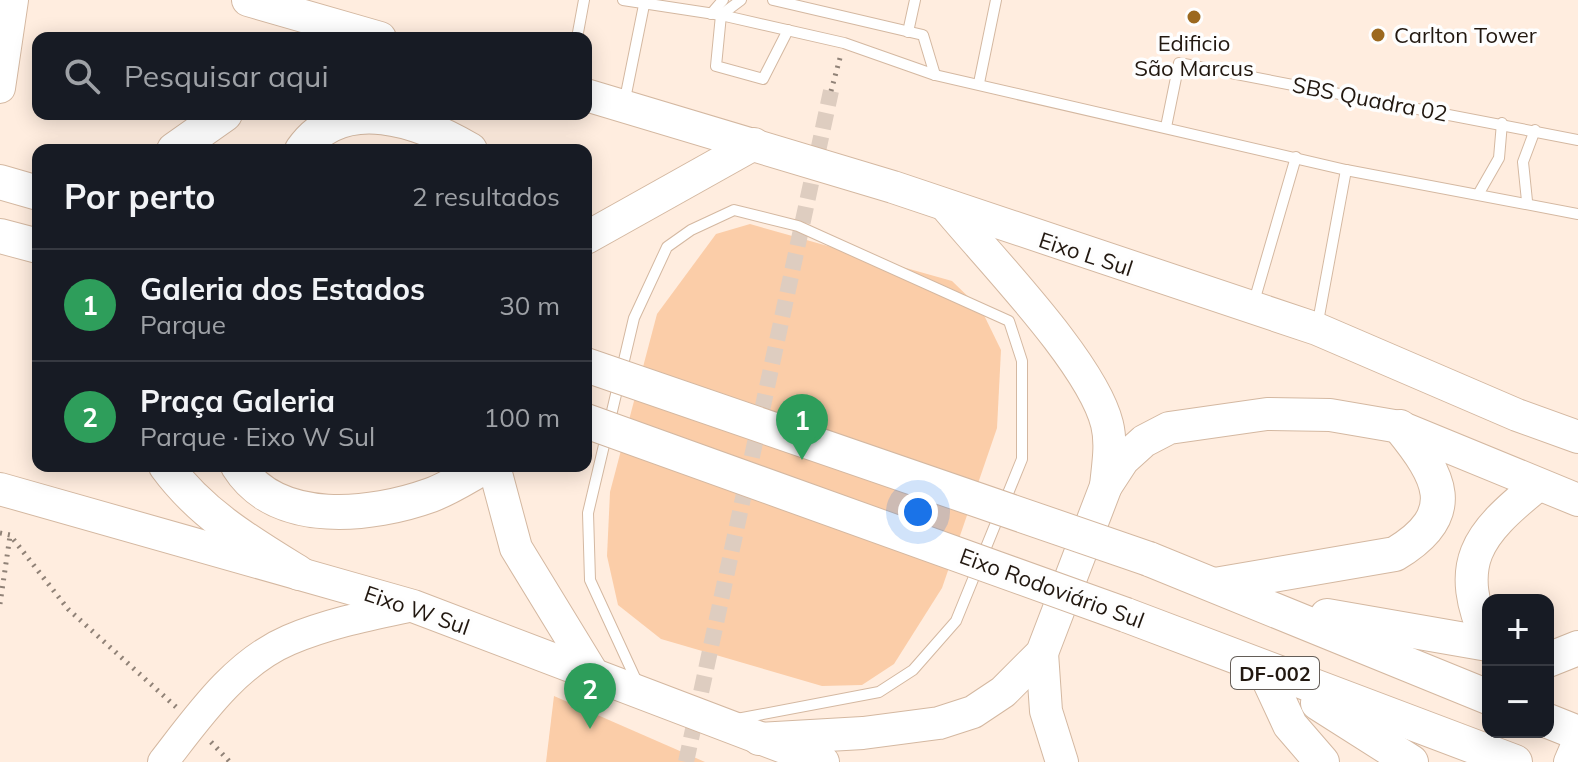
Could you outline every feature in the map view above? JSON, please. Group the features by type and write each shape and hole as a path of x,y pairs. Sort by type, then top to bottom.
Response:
{"highway":[{"path":"182,144 216,120"},
{"path":"306,144 341,121 348,120"},
{"path":"407,120 460,144"},
{"path":"0,182 32,191"},
{"name":"DF-002","path":"592,367 1149,559 1482,695"},
{"name":"Eixo Rodoviário Sul","path":"592,423 1126,615 1515,762"},
{"path":"1213,585 1395,554 1415,542 1431,522 1440,498 1429,463 1400,427"},
{"path":"171,472 234,534 299,573"},
{"path":"245,472 271,496 299,507 330,512 363,511 432,495 475,472"},
{"path":"1265,606 1482,642"},
{"path":"1554,658 1578,648"},
{"path":"1264,669 1290,725 1322,762"},
{"path":"1264,669 1411,762"},
{"path":"1554,727 1574,749"}],"main road":[{"path":"0,88 13,0"},
{"path":"248,0 359,32"},
{"name":"Eixo L Sul","path":"592,97 754,144 1317,329 1517,415 1578,437"},
{"path":"592,235 754,144"},
{"path":"947,207 1060,340 1101,408 1110,441 1106,486"},
{"path":"759,739 863,733 939,723 973,712 1003,692 1042,653 1106,486 1123,460 1144,441 1169,428 1267,414 1330,415 1400,427 1557,492"},
{"path":"1517,415 1578,414"},
{"path":"496,472 516,548 593,674"},
{"name":"Eixo W Sul","path":"10,492 413,606 823,762"},
{"path":"1482,628 1474,609 1471,569 1480,540 1508,509 1557,492"},
{"path":"163,762 193,723 241,672 286,641 330,624 413,606"},
{"path":"1042,653 1046,711 1062,762"}],"lane":[{"path":"578,32 584,0"},
{"path":"623,0 716,14 844,43 935,75 1346,170 1527,201 1578,214"},
{"path":"723,0 716,14 716,66 763,79 788,30"},
{"path":"716,14 741,0"},
{"path":"773,0 923,35 935,75"},
{"path":"908,32 915,0"},
{"path":"979,83 996,0"},
{"path":"624,106 645,2"},
{"name":"SBS Quadra 02","path":"1166,127 1179,63 1578,140"},
{"path":"1479,193 1499,158 1502,123"},
{"path":"1527,201 1523,162 1535,130"},
{"path":"1252,308 1296,157"},
{"path":"1317,329 1346,170"},
{"path":"642,695 590,580 588,513 634,318 667,247 691,230 734,210 798,226 1009,321 1022,361 1022,459 956,621 913,670 879,692 716,723"}],"path":[{"path":"831,91 844,43"},
{"path":"0,533 10,535 68,609 193,723 226,761"},
{"path":"0,604 10,535"}],"shaded area":[{"path":"750,224 952,281 981,309 1001,350 997,428 942,588 894,664 862,685 822,686 661,639 618,605 607,556 610,492 657,314 716,234"},
{"path":"554,696 705,762 546,762"}],"tunnel":[{"path":"686,762 831,91"}],"place":[{"name":"Edificio São Marcus","path":"1194,17"},
{"name":"Carlton Tower","path":"1378,35"},
{"name":"Galeria dos Estados","path":"802,460"},
{"name":"Praça Galeria","path":"590,729"}]}
